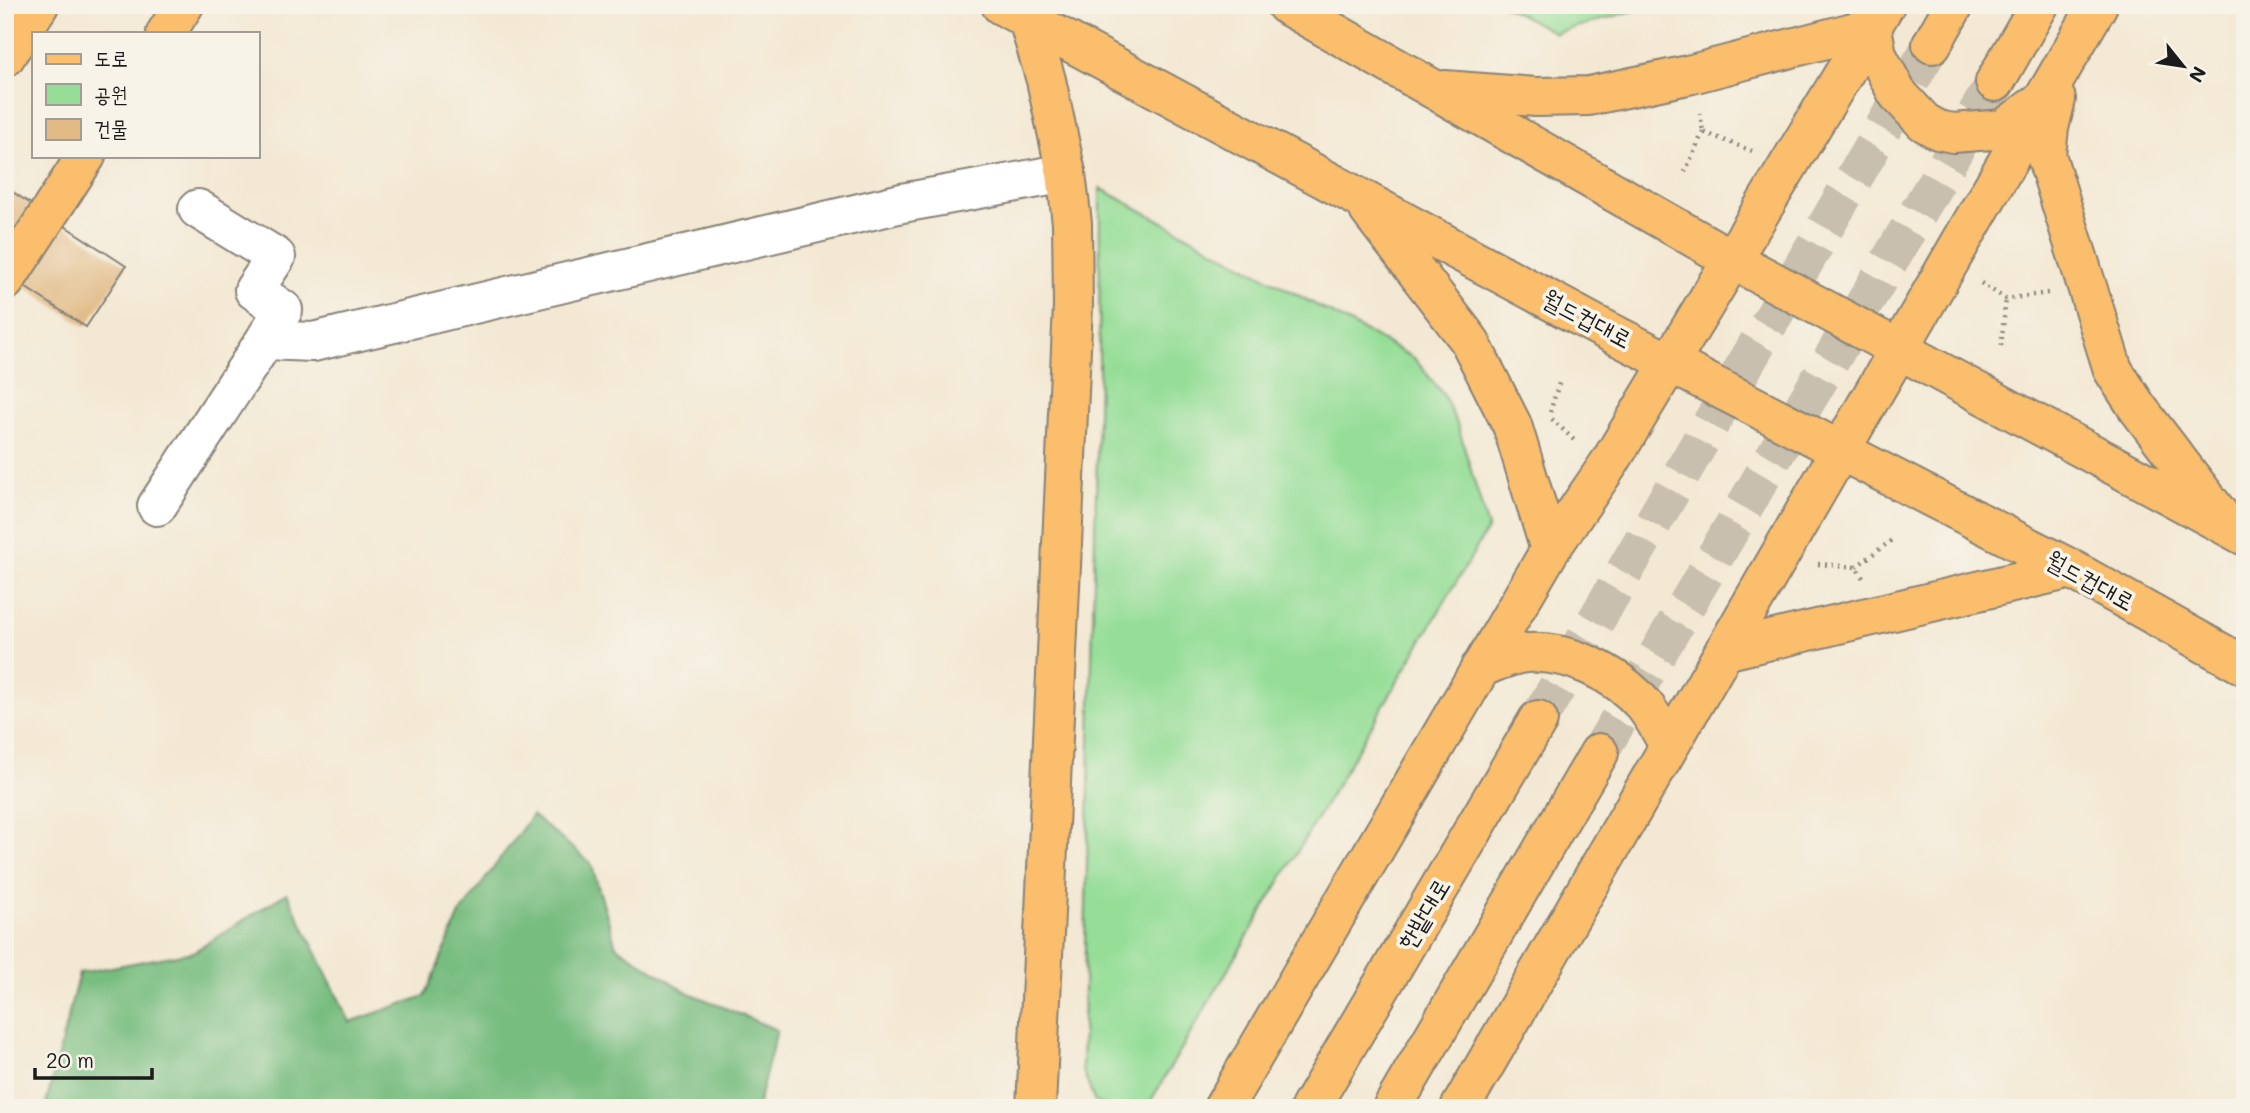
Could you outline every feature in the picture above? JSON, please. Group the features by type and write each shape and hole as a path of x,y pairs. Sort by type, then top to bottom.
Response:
{"main road":[{"path":"5,57 39,5"},
{"path":"167,32 184,5"},
{"path":"1286,5 1733,260 2236,531"},
{"path":"1932,44 1954,5"},
{"path":"1995,82 2039,5"},
{"path":"1460,1108 2098,5"},
{"path":"1015,13 1046,80 1066,173 1072,223 1073,305 1036,1108"},
{"name":"월드컵대로","path":"1015,13 1670,363 2071,569 2245,667"},
{"path":"1432,89 1536,97 1588,96 1688,75 1878,16"},
{"path":"1878,16 1877,55 1897,93 1924,122 1938,130 1953,133 2004,129 2043,100"},
{"path":"1223,1108 1550,550 1610,462 1878,16"},
{"path":"2066,60 2049,128 2046,155 2113,370 2137,407 2236,531"},
{"path":"5,281 85,158"},
{"path":"1362,200 1469,340 1512,425 1550,550"},
{"path":"1724,651 2071,569"},
{"path":"1480,668 1525,653 1552,654 1576,660 1602,672 1642,702 1657,722 1669,746"},
{"name":"한밭대로","path":"1310,1108 1538,720"},
{"path":"1392,1108 1600,753"}],"lane":[{"path":"265,340 313,342 902,203 1066,173"},
{"path":"157,506 283,310 254,290 276,257 198,209"}],"path":[{"path":"1685,172 1703,132 1699,107"},
{"path":"1703,132 1754,152"},
{"path":"1976,281 2006,299 2060,291"},
{"path":"2001,346 2006,299"},
{"path":"1560,380 1549,416 1586,450"},
{"path":"1814,564 1856,567 1893,539"},
{"path":"1856,567 1867,585"}],"green space":[{"path":"1503,5 1654,5 1555,33"},
{"path":"1100,188 1414,358 1443,394 1458,426 1488,528 1150,1102 1116,1108 1095,1102 1082,1069 1099,372"},
{"path":"532,815 591,863 616,946 685,991 777,1030 757,1108 45,1108 79,973 193,952 287,893 350,1022 425,996 460,914"}],"building":[{"path":"5,187 126,266 86,327 5,274"}],"tunnel":[{"path":"1538,720 1932,44"},
{"path":"1599,753 1995,82"}]}
